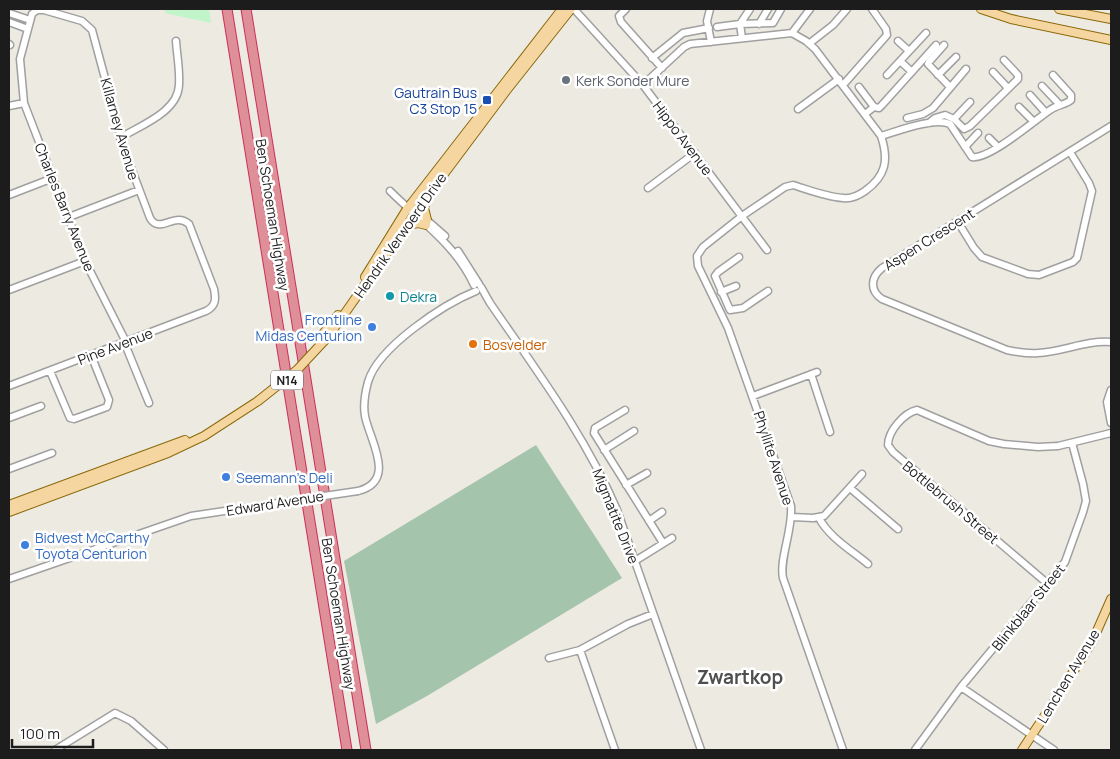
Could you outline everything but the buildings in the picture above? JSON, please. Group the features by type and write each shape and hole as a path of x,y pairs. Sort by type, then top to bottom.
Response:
{"highway":[{"name":"Ben Schoeman Highway","path":"227,9 347,750"},
{"name":"Ben Schoeman Highway","path":"246,9 366,750"}],"main road":[{"name":"Hendrik Verwoerd Drive","path":"323,338 412,210 562,9"},
{"name":"Hendrik Verwoerd Drive","path":"9,512 168,453 204,436 297,370 343,316 406,226 412,210 428,194 500,99 572,9"},
{"path":"981,9 1011,19 1065,32 1111,40"},
{"path":"1059,9 1111,19"},
{"path":"406,226 426,222 424,208 428,194"},
{"name":"Hendrik Verwoerd Drive","path":"9,505 194,436 257,400"},
{"name":"Lenchen Avenue","path":"1022,750 1093,640 1111,599"}],"street":[{"name":"Hippo Avenue","path":"572,9 643,85 767,250"},
{"path":"626,9 619,16 621,22 662,68"},
{"path":"707,42 709,28 707,14 710,9"},
{"path":"742,38 740,24 750,9"},
{"path":"759,24 768,9"},
{"path":"717,27 773,23 781,9"},
{"path":"792,33 810,9"},
{"path":"810,43 831,27 846,9"},
{"path":"798,109 841,82 888,35 872,9"},
{"path":"9,10 30,20 34,13 42,10"},
{"name":"Killarney Avenue","path":"42,10 82,21 92,30 120,138 139,190 154,223 162,225 180,219 187,222 191,227 214,289 216,300"},
{"name":"Charles Barry Avenue","path":"30,20 20,59 24,103 85,261 126,343 149,403"},
{"path":"10,22 28,29"},
{"path":"652,58 683,33 709,28"},
{"path":"700,29 707,42"},
{"path":"643,85 684,47 690,44 792,33 810,43 881,136 927,124 941,122 950,124 964,147 972,157 977,158 998,147 1046,113 1066,103 1072,97 1053,75"},
{"path":"887,75 926,33"},
{"path":"120,138 163,112 174,102 179,86 176,41"},
{"path":"898,41 909,51"},
{"path":"865,114 874,107 879,108 936,45"},
{"path":"944,46 929,62 929,66 950,87"},
{"path":"938,75 956,57"},
{"path":"927,124 935,118 945,115 954,119 961,128 966,128 1018,76 1004,60"},
{"path":"900,61 912,72"},
{"path":"907,118 923,114 933,108 966,69"},
{"path":"993,72 1008,88"},
{"path":"1042,86 1060,105"},
{"path":"859,87 874,107"},
{"path":"1030,95 1046,113"},
{"path":"954,119 970,102"},
{"path":"9,106 24,103"},
{"path":"1018,107 1034,122"},
{"path":"923,114 927,124"},
{"name":"Aspen Crescent","path":"1111,126 878,271 874,276 872,285 877,296 882,299 977,338 1018,352 1039,353 1097,341 1111,342"},
{"path":"964,147 978,133"},
{"name":"Phyllite Avenue","path":"843,750 783,578 792,517 789,499 721,311 698,266 698,256 703,247 742,216 789,185 842,198 862,193 878,180 884,169 885,154 881,136"},
{"path":"989,138 998,147"},
{"path":"958,222 974,248 982,257 1024,273 1039,275 1073,262 1079,253 1092,191 1070,152"},
{"path":"648,188 695,153"},
{"path":"9,195 53,178"},
{"path":"69,217 139,190"},
{"name":"Migmatite Drive","path":"390,191 452,244 466,261 477,288 490,303 567,415 596,464 617,510 702,750"},
{"path":"739,257 715,274 728,307 731,310 740,309 768,291"},
{"path":"9,290 85,261"},
{"path":"722,292 736,286"},
{"name":"Edward Avenue","path":"9,579 191,516 368,487 375,480 379,466 378,454 366,422 364,410 367,387 374,368 384,355 405,336 437,312 477,288"},
{"name":"Pine Avenue","path":"9,386 206,311 212,307 216,300"},
{"path":"721,311 728,307"},
{"path":"50,371 66,412 71,419 107,407 109,400 91,356"},
{"path":"753,396 814,373 830,432"},
{"path":"1111,390 1107,402 1111,423"},
{"path":"9,418 41,406"},
{"path":"625,410 593,430 663,544"},
{"name":"Bottlebrush Street","path":"1048,584 890,449 888,444 889,436 905,417 917,410 995,443 1038,447 1072,443"},
{"path":"604,450 634,431"},
{"path":"1072,443 1111,433"},
{"name":"Blinkblaar Street","path":"916,750 961,687 1065,562 1086,501 1072,443"},
{"path":"9,470 52,453"},
{"path":"626,485 647,473"},
{"path":"792,517 819,518 826,514 862,474"},
{"path":"850,488 898,529"},
{"path":"649,521 662,512"},
{"path":"819,518 822,525 868,564"},
{"path":"634,561 672,538"},
{"path":"549,658 580,650 628,624 653,614"},
{"path":"580,650 616,750"},
{"path":"961,687 1054,750"},
{"path":"55,750 116,713 132,721 164,750"}],"green space":[{"path":"165,9 209,9 211,23 165,13"},
{"path":"536,445 622,578 427,696 376,724 344,561"}],"place":[{"name":"Kerk Sonder Mure","path":"566,80"},
{"name":"Gautrain Bus C3 Stop 15","path":"487,100"},
{"name":"Dekra","path":"390,296"},
{"name":"Frontline Midas Centurion","path":"372,327"},
{"name":"Bosvelder","path":"473,344"},
{"name":"Seemann's Deli","path":"226,477"},
{"name":"Bidvest McCarthy Toyota Centurion","path":"25,545"}],"district":[{"name":"Zwartkop","path":"740,677"}]}
